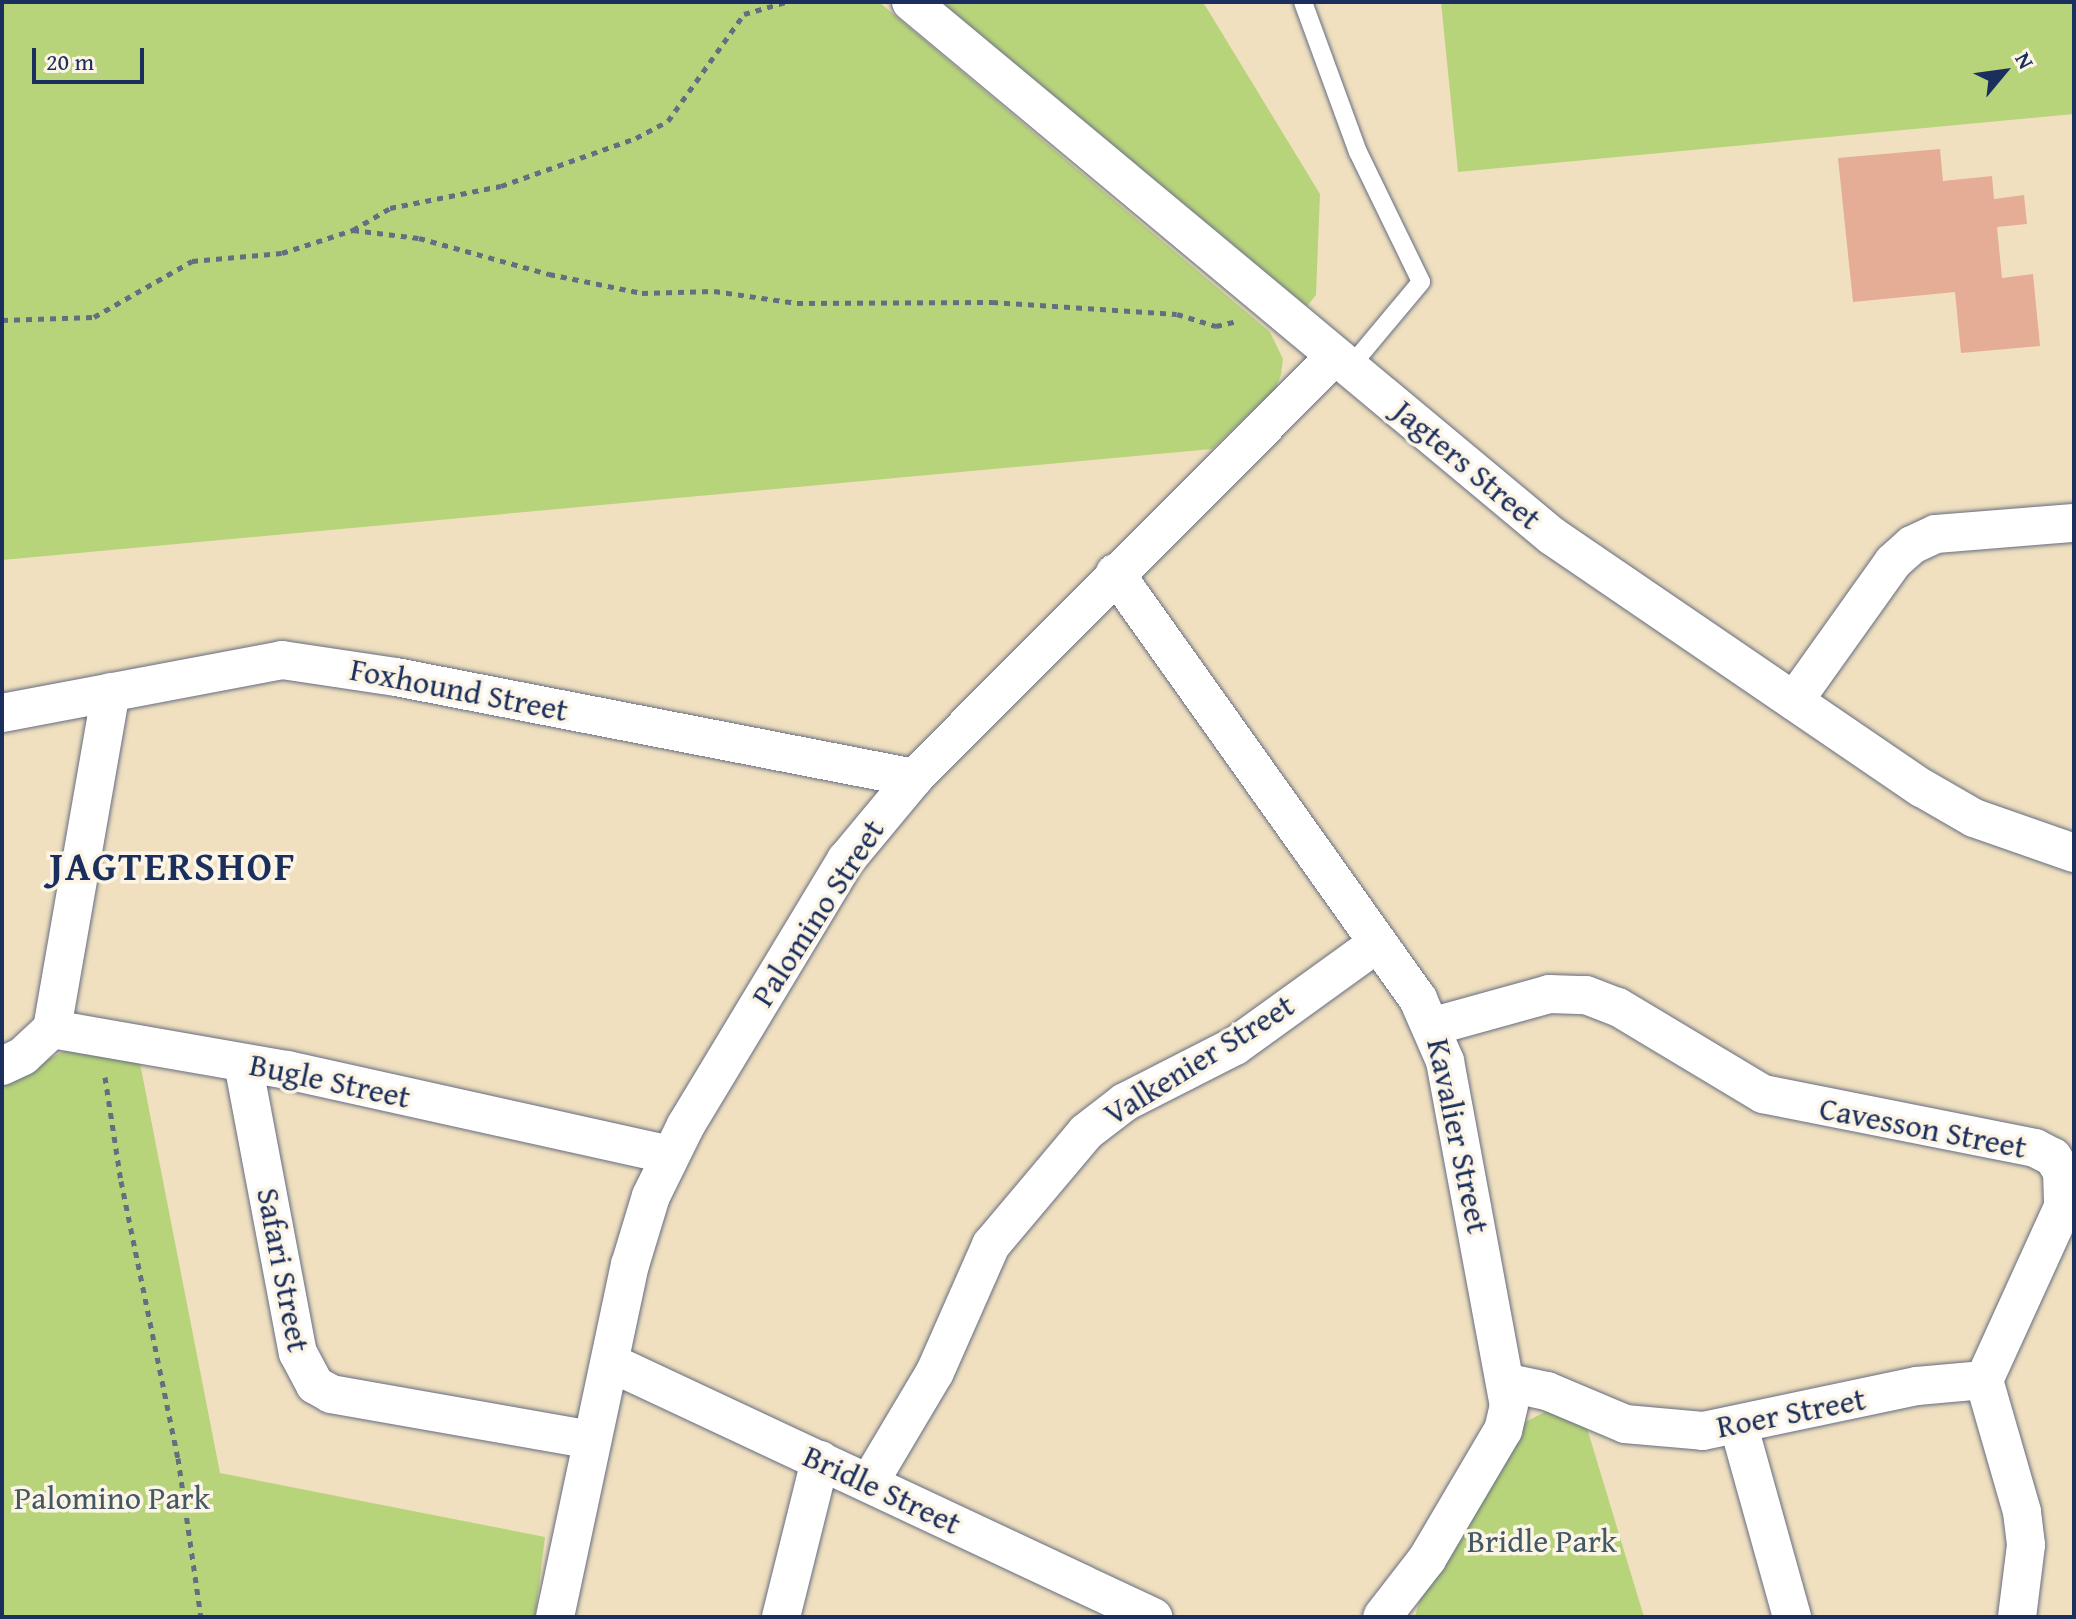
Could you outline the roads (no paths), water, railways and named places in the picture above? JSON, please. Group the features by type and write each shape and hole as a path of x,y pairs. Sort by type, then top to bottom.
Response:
{"street":[{"name":"Jagters Street","path":"911,2 1552,536 1794,701 1974,818 2074,853"},
{"name":"Palomino Street","path":"555,1617 630,1265 669,1155 846,860 914,778 1115,573 1342,362"},
{"path":"1794,701 1893,562 1912,545 1936,534 2074,523"},
{"name":"Kavalier Street","path":"1115,573 1378,943 1434,1026 1445,1061 1509,1383 1503,1430 1427,1559 1382,1617"},
{"name":"Foxhound Street","path":"2,713 249,664 312,663 914,778"},
{"path":"2,1066 23,1056 52,1029 111,692"},
{"name":"Valkenier Street","path":"869,1483 935,1372 991,1245 1086,1132 1125,1102 1235,1046 1378,943"},
{"name":"Cavesson Street","path":"1434,1026 1549,994 1586,995 1618,1007 1763,1094 2035,1148 2053,1157 2066,1188 2063,1207 1984,1380"},
{"name":"Bugle Street","path":"52,1029 243,1063 669,1155"},
{"name":"Safari Street","path":"243,1063 298,1353 315,1385 331,1394 591,1440"},
{"name":"Bridle Street","path":"611,1363 1153,1617"},
{"path":"1984,1380 2022,1512 2026,1545 2017,1617"},
{"name":"Roer Street","path":"1509,1383 1547,1391 1625,1424 1703,1431 1739,1427 1917,1386 1984,1380"},
{"path":"1739,1427 1792,1617"},
{"path":"781,1617 820,1460"}],"lane":[{"path":"1303,2 1358,152 1421,282 1342,362"}],"district":[{"name":"JAGTERSHOF","path":"173,866"}],"park label":[{"name":"Palomino Park","path":"112,1498"},
{"name":"Bridle Park","path":"1542,1541"}]}
